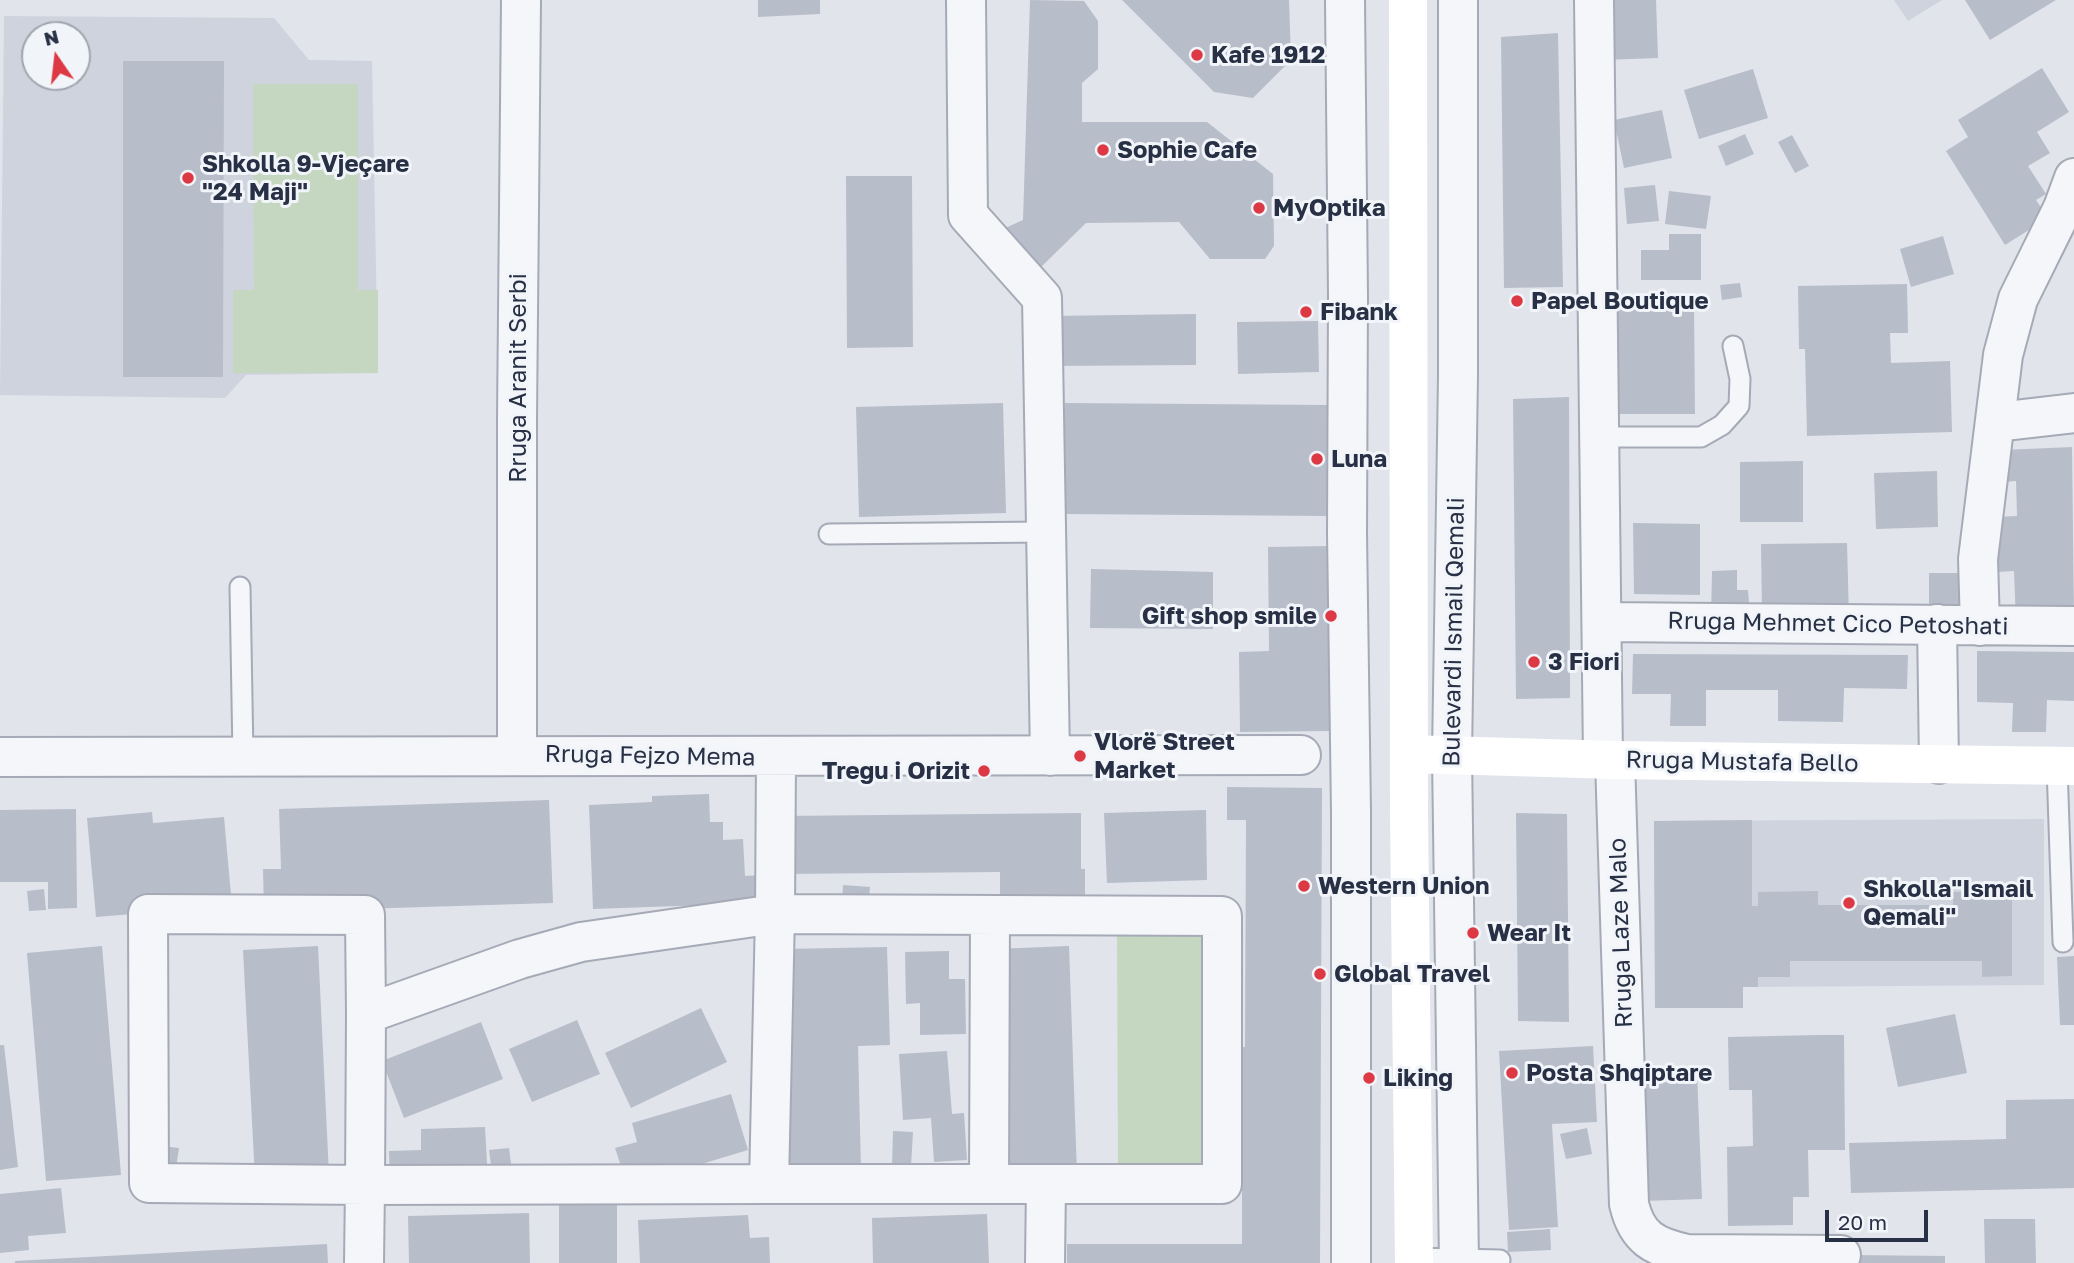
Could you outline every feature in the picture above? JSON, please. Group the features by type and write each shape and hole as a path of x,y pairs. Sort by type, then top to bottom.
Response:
{"main road":[{"name":"Bulevardi Ismail Qemali","path":"1408,0 1409,754 1414,1260"},
{"name":"Rruga Mustafa Bello","path":"1409,754 1609,760 2066,766"}],"street":[{"name":"Rruga Aranit Serbi","path":"517,755 521,0"},
{"path":"966,0 968,215 1042,298 1050,756"},
{"path":"1345,0 1351,801 1351,1263"},
{"name":"Bulevardi Ismail Qemali","path":"1458,0 1458,296 1452,755 1459,1261"},
{"name":"Rruga Laze Malo","path":"1594,0 1602,622 1629,1204 1633,1222 1646,1238 1664,1249 1687,1254 1841,1259"},
{"path":"1980,625 1978,559 1997,422 2003,355 2018,299 2063,208 2074,178"},
{"path":"1997,422 2074,413"},
{"name":"Rruga Mehmet Cico Petoshati","path":"1602,622 2074,626"},
{"path":"1937,624 1939,764"},
{"name":"Rruga Fejzo Mema","path":"0,757 517,755 776,758 1301,755"},
{"path":"769,1184 776,758"},
{"path":"364,1263 365,1185 366,1014 365,915 148,914 149,1183 365,1185 1222,1184 1222,916 775,914 581,942 520,959 366,1014"},
{"path":"989,1184 990,915"},
{"path":"1045,1263 1046,1184"}],"lane":[{"path":"1601,437 1701,437 1722,425 1739,406 1740,379 1733,346"},
{"path":"829,534 1046,532"},
{"path":"240,587 243,756"},
{"path":"2063,942 2066,766"},
{"path":"1414,1260 1500,1260"}],"shaded area":[{"path":"1894,0 1942,0 1908,21"},
{"name":"Shkolla 9-Vjeçare \"24 Maji\"","path":"4,16 274,18 309,60 372,61 378,373 246,375 225,398 0,395"},
{"name":"Shkolla\"Ismail Qemali\"","path":"2044,819 2044,985 1743,987 1743,1008 1655,1008 1654,821"}],"green space":[{"path":"253,84 358,84 358,290 378,290 378,373 233,373 233,290 254,290"},
{"path":"1117,927 1203,928 1205,1170 1118,1170"}],"building":[{"path":"758,0 820,0 820,14 758,17"},
{"path":"1030,0 1084,1 1098,21 1098,69 1082,83 1082,122 1207,122 1273,174 1274,246 1265,259 1210,259 1179,222 1086,223 1040,268 1003,229 1023,220"},
{"path":"1122,0 1289,0 1291,60 1253,98 1214,92"},
{"path":"1601,0 1656,0 1658,58 1603,60"},
{"path":"1965,0 2056,0 1990,40"},
{"path":"1558,33 1563,287 1504,288 1501,37"},
{"path":"123,61 224,61 223,377 123,377"},
{"path":"2042,68 2069,112 2037,132 2050,153 2028,166 2046,194 2036,200 2048,218 2005,245 1946,151 1968,137 1958,120"},
{"path":"1753,69 1768,118 1699,139 1684,90"},
{"path":"1662,110 1672,158 1624,168 1614,120"},
{"path":"1745,134 1754,154 1726,166 1718,146"},
{"path":"1792,135 1809,166 1795,173 1778,142"},
{"path":"846,176 912,176 913,347 847,348"},
{"path":"1655,185 1659,221 1627,224 1624,188"},
{"path":"1669,191 1711,196 1706,229 1665,224"},
{"path":"1669,234 1701,234 1701,280 1641,280 1641,250 1669,250"},
{"path":"1943,236 1954,274 1911,287 1900,249"},
{"path":"1740,283 1742,297 1722,300 1720,285"},
{"path":"1907,284 1908,333 1890,333 1891,363 1950,361 1952,432 1807,436 1805,349 1799,349 1798,286"},
{"path":"1617,301 1694,302 1695,414 1618,414"},
{"path":"1196,314 1196,365 1049,366 1049,316"},
{"path":"1318,321 1319,372 1238,374 1237,322"},
{"path":"1569,397 1570,698 1516,699 1513,399"},
{"path":"1003,403 1006,513 859,517 856,407"},
{"path":"1065,403 1329,405 1328,516 1064,514"},
{"path":"2072,447 2074,620 2016,622 2014,571 1998,572 1995,517 2017,516 2016,481 2004,482 2002,450"},
{"path":"1803,461 1803,522 1740,522 1740,462"},
{"path":"1937,471 1938,527 1876,529 1874,473"},
{"path":"1633,523 1700,524 1700,595 1634,594"},
{"path":"1847,543 1849,618 1711,619 1712,571 1737,570 1737,590 1748,590 1750,614 1762,614 1761,544"},
{"path":"1329,546 1331,731 1240,732 1239,652 1269,651 1268,547"},
{"path":"1091,569 1213,572 1213,629 1090,628"},
{"path":"1929,573 1969,573 1970,622 1929,621"},
{"path":"1977,651 2074,652 2074,701 2047,700 2046,732 2012,732 2013,703 1977,702"},
{"path":"1633,654 1908,655 1907,689 1844,688 1843,722 1778,721 1778,690 1706,690 1706,726 1670,726 1671,694 1632,694"},
{"path":"1227,787 1322,788 1320,1263 1067,1263 1067,1244 1242,1244 1242,1103 1228,1103 1228,1047 1245,1047 1246,820 1227,820"},
{"path":"709,794 710,822 723,822 723,840 743,839 745,876 762,875 763,903 593,909 589,805 652,802 652,796"},
{"path":"549,800 553,903 264,912 263,869 281,869 279,809"},
{"path":"76,809 77,908 48,909 48,882 0,882 0,810"},
{"path":"1206,810 1207,880 1107,883 1104,813"},
{"path":"152,812 153,823 224,817 232,906 96,917 87,818"},
{"path":"1081,813 1081,869 1085,869 1085,906 1000,907 1000,872 782,874 781,816"},
{"path":"1516,813 1567,814 1569,1022 1518,1021"},
{"path":"1752,820 1752,906 1758,906 1758,892 1818,891 1818,905 1953,905 1953,892 2012,892 2012,976 1982,977 1982,961 1790,961 1790,977 1758,977 1758,987 1743,987 1743,1008 1655,1008 1654,821"},
{"path":"843,885 870,887 868,910 842,908"},
{"path":"44,889 46,910 29,911 27,891"},
{"path":"102,946 121,1175 46,1181 27,953"},
{"path":"318,946 329,1175 255,1179 243,950"},
{"path":"1069,946 1077,1174 1003,1177 995,949"},
{"path":"887,947 890,1045 858,1046 861,1170 789,1172 784,949"},
{"path":"949,951 949,979 965,979 966,1034 920,1035 920,1003 906,1004 905,952"},
{"path":"2074,956 2074,1025 2060,1025 2057,957"},
{"path":"701,1008 727,1062 631,1108 605,1053"},
{"path":"1955,1014 1967,1073 1898,1087 1886,1028"},
{"path":"577,1020 600,1074 532,1102 509,1049"},
{"path":"481,1022 503,1079 404,1118 382,1061"},
{"path":"1844,1035 1845,1150 1808,1150 1809,1197 1793,1197 1793,1225 1728,1226 1727,1147 1753,1146 1752,1090 1729,1090 1728,1037"},
{"path":"0,1045 4,1045 18,1167 0,1170"},
{"path":"1593,1046 1597,1122 1552,1124 1558,1227 1509,1230 1499,1051"},
{"path":"947,1051 952,1114 964,1113 967,1160 934,1162 931,1118 903,1120 899,1054"},
{"path":"1697,1072 1702,1199 1644,1201 1639,1075"},
{"path":"731,1094 748,1150 642,1182 637,1164 622,1169 615,1148 637,1142 632,1123"},
{"path":"2074,1099 2074,1188 1851,1193 1849,1143 2006,1139 2006,1100"},
{"path":"485,1127 488,1180 390,1184 389,1151 421,1150 421,1129"},
{"path":"1587,1128 1592,1154 1566,1159 1560,1134"},
{"path":"893,1131 913,1132 911,1166 892,1166"},
{"path":"162,1146 179,1148 176,1168 160,1166"},
{"path":"509,1148 512,1171 492,1173 489,1150"},
{"path":"61,1188 66,1233 28,1236 29,1250 0,1253 0,1194"},
{"path":"617,1203 617,1263 559,1263 559,1204"},
{"path":"529,1213 530,1263 409,1263 408,1216"},
{"path":"987,1214 989,1263 873,1263 872,1218"},
{"path":"748,1215 750,1238 769,1237 770,1263 640,1263 638,1220"},
{"path":"1984,1219 2035,1219 2036,1263 1985,1263"},
{"path":"1550,1229 1551,1250 1508,1252 1507,1232"},
{"path":"327,1244 328,1263 15,1263 15,1261"},
{"path":"1853,1255 1945,1256 1945,1263 1853,1263"}],"place":[{"name":"Kafe 1912","path":"1197,55"},
{"name":"Sophie Cafe","path":"1103,150"},
{"name":"Shkolla 9-Vjeçare \"24 Maji\"","path":"188,178"},
{"name":"MyOptika","path":"1259,208"},
{"name":"Papel Boutique","path":"1517,301"},
{"name":"Fibank","path":"1306,312"},
{"name":"Luna","path":"1317,459"},
{"name":"Gift shop smile","path":"1331,616"},
{"name":"3 Fiori","path":"1534,662"},
{"name":"Vlorë Street Market","path":"1080,756"},
{"name":"Tregu i Orizit","path":"984,771"},
{"name":"Western Union","path":"1304,886"},
{"name":"Shkolla\"Ismail Qemali\"","path":"1849,903"},
{"name":"Wear It","path":"1473,933"},
{"name":"Global Travel","path":"1320,974"},
{"name":"Posta Shqiptare","path":"1512,1073"},
{"name":"Liking","path":"1369,1078"}]}
